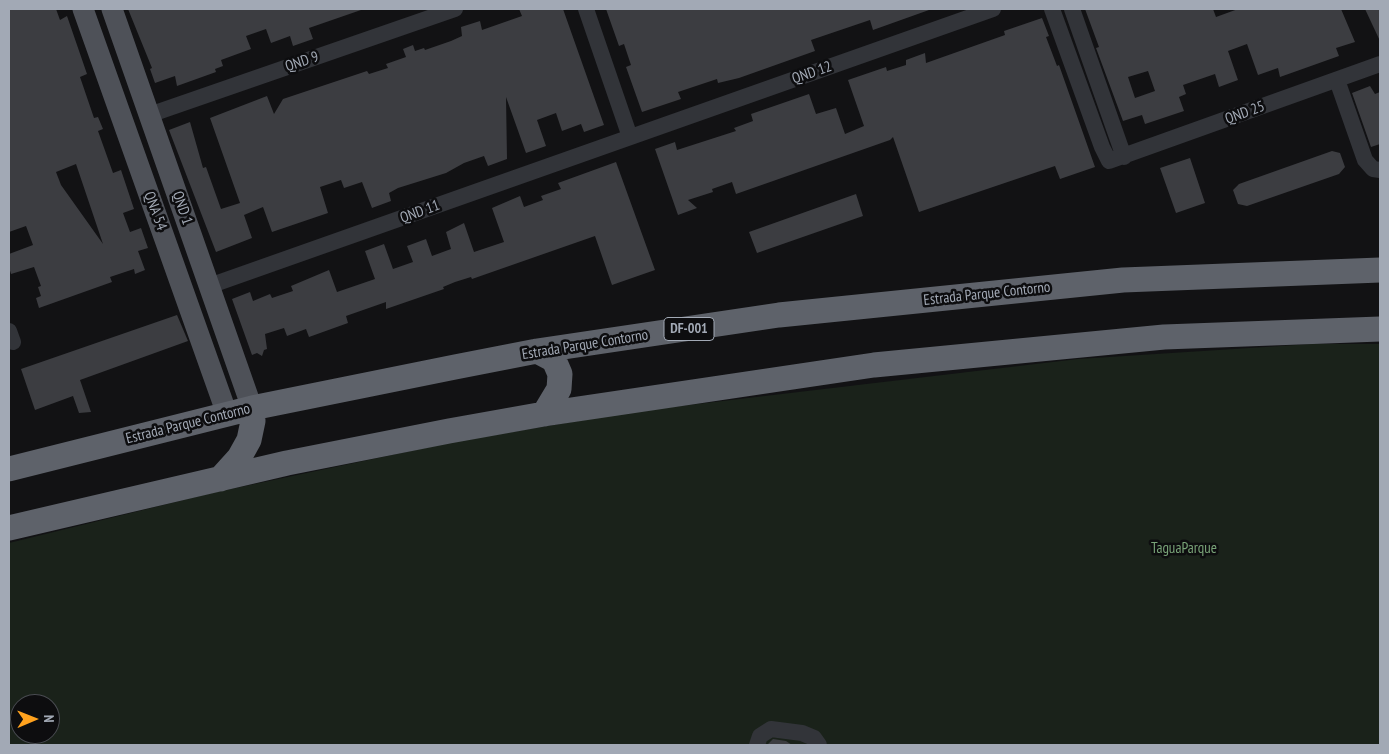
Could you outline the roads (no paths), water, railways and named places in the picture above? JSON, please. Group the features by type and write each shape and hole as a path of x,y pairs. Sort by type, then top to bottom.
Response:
{"highway":[{"name":"Estrada Parque Contorno","path":"9,469 252,408 538,351 779,315 1123,280 1380,270"},
{"path":"9,528 288,463 544,414 874,365 1164,337 1380,329"},
{"path":"538,351 554,360 560,374 559,389 544,414"},
{"path":"220,479 239,458 249,440 253,421 252,408"}],"main road":[{"name":"QNA 54","path":"83,9 228,414"},
{"name":"QND 1","path":"112,9 252,408"},
{"path":"202,344 223,344 227,337"}],"street":[{"name":"QND 9","path":"149,115 455,9"},
{"path":"586,9 630,137"},
{"name":"QND 12","path":"630,137 993,9"},
{"path":"1052,9 1116,159"},
{"path":"1072,9 1116,159"},
{"name":"QND 25","path":"1116,159 1380,64"},
{"path":"1336,80 1365,160 1373,169 1380,170"},
{"name":"QND 11","path":"209,286 630,137"},
{"path":"757,745 758,739 765,731 790,738 814,738 819,745"}],"park label":[{"name":"TaguaParque","path":"1184,549"}]}
